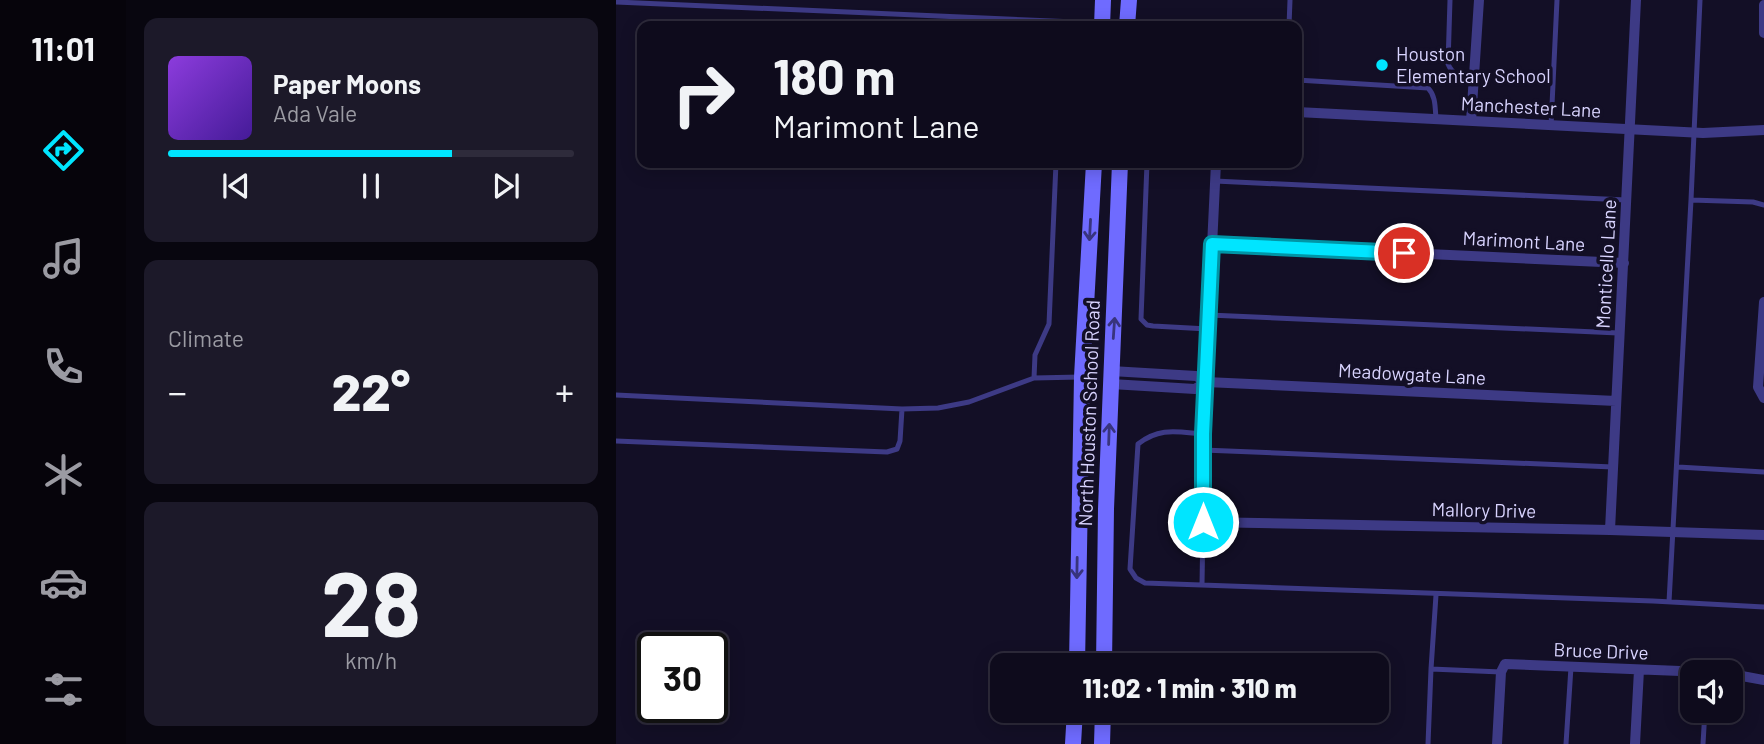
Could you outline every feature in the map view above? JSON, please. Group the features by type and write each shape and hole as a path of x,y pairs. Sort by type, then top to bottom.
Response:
{"main road":[{"path":"1102,21 1103,0"},
{"path":"1127,21 1129,0"},
{"name":"North Houston School Road","path":"1077,653 1082,377 1094,168"},
{"name":"North Houston School Road","path":"1104,653 1106,509 1120,168"},
{"path":"1082,377 1111,377"},
{"path":"1073,744 1074,723"},
{"path":"1102,744 1103,723"}],"street":[{"path":"1471,121 1479,0"},
{"name":"Monticello Lane","path":"1610,530 1636,0"},
{"path":"1764,5 1764,33"},
{"name":"Manchester Lane","path":"1302,112 1693,133 1764,130"},
{"path":"1203,522 1203,434 1216,168"},
{"name":"Marimont Lane","path":"1212,244 1624,263"},
{"path":"1764,302 1758,387 1764,398"},
{"name":"Meadowgate Lane","path":"1111,377 1195,389 1206,382 1616,401"},
{"name":"Mallory Drive","path":"1203,522 1764,535"},
{"name":"Bruce Drive","path":"1501,672 1506,664 1680,671"},
{"path":"1635,744 1639,670"},
{"path":"1497,744 1501,672"},
{"path":"1743,676 1764,680"}],"lane":[{"path":"1289,21 1290,0"},
{"path":"1450,0 1448,64 1458,77 1474,80"},
{"path":"1551,125 1557,0"},
{"path":"1670,602 1700,0"},
{"path":"616,2 1001,21"},
{"path":"1302,80 1428,88 1435,101 1436,120"},
{"path":"1034,378 1035,355 1049,324 1056,168"},
{"path":"1147,168 1141,319 1147,325 1153,326 1208,329"},
{"path":"1215,181 1626,200"},
{"path":"1691,200 1753,202 1764,205"},
{"path":"1209,315 1620,334"},
{"path":"616,395 902,409 938,408 969,402 1034,378 1082,377"},
{"path":"616,441 887,452 897,449 900,441 902,409"},
{"path":"1203,434 1162,431 1150,435 1138,444 1130,569 1136,578 1144,583 1764,607"},
{"path":"1203,450 1613,467"},
{"path":"1678,467 1764,472"},
{"path":"1202,586 1203,522"},
{"path":"1428,744 1436,594"},
{"path":"1566,744 1571,667"},
{"path":"1431,669 1501,672"},
{"path":"1703,744 1704,723"}],"place":[{"name":"Houston Elementary School","path":"1382,65"}],"route":[{"path":"1203,522 1203,434 1212,244 1404,253"}]}
